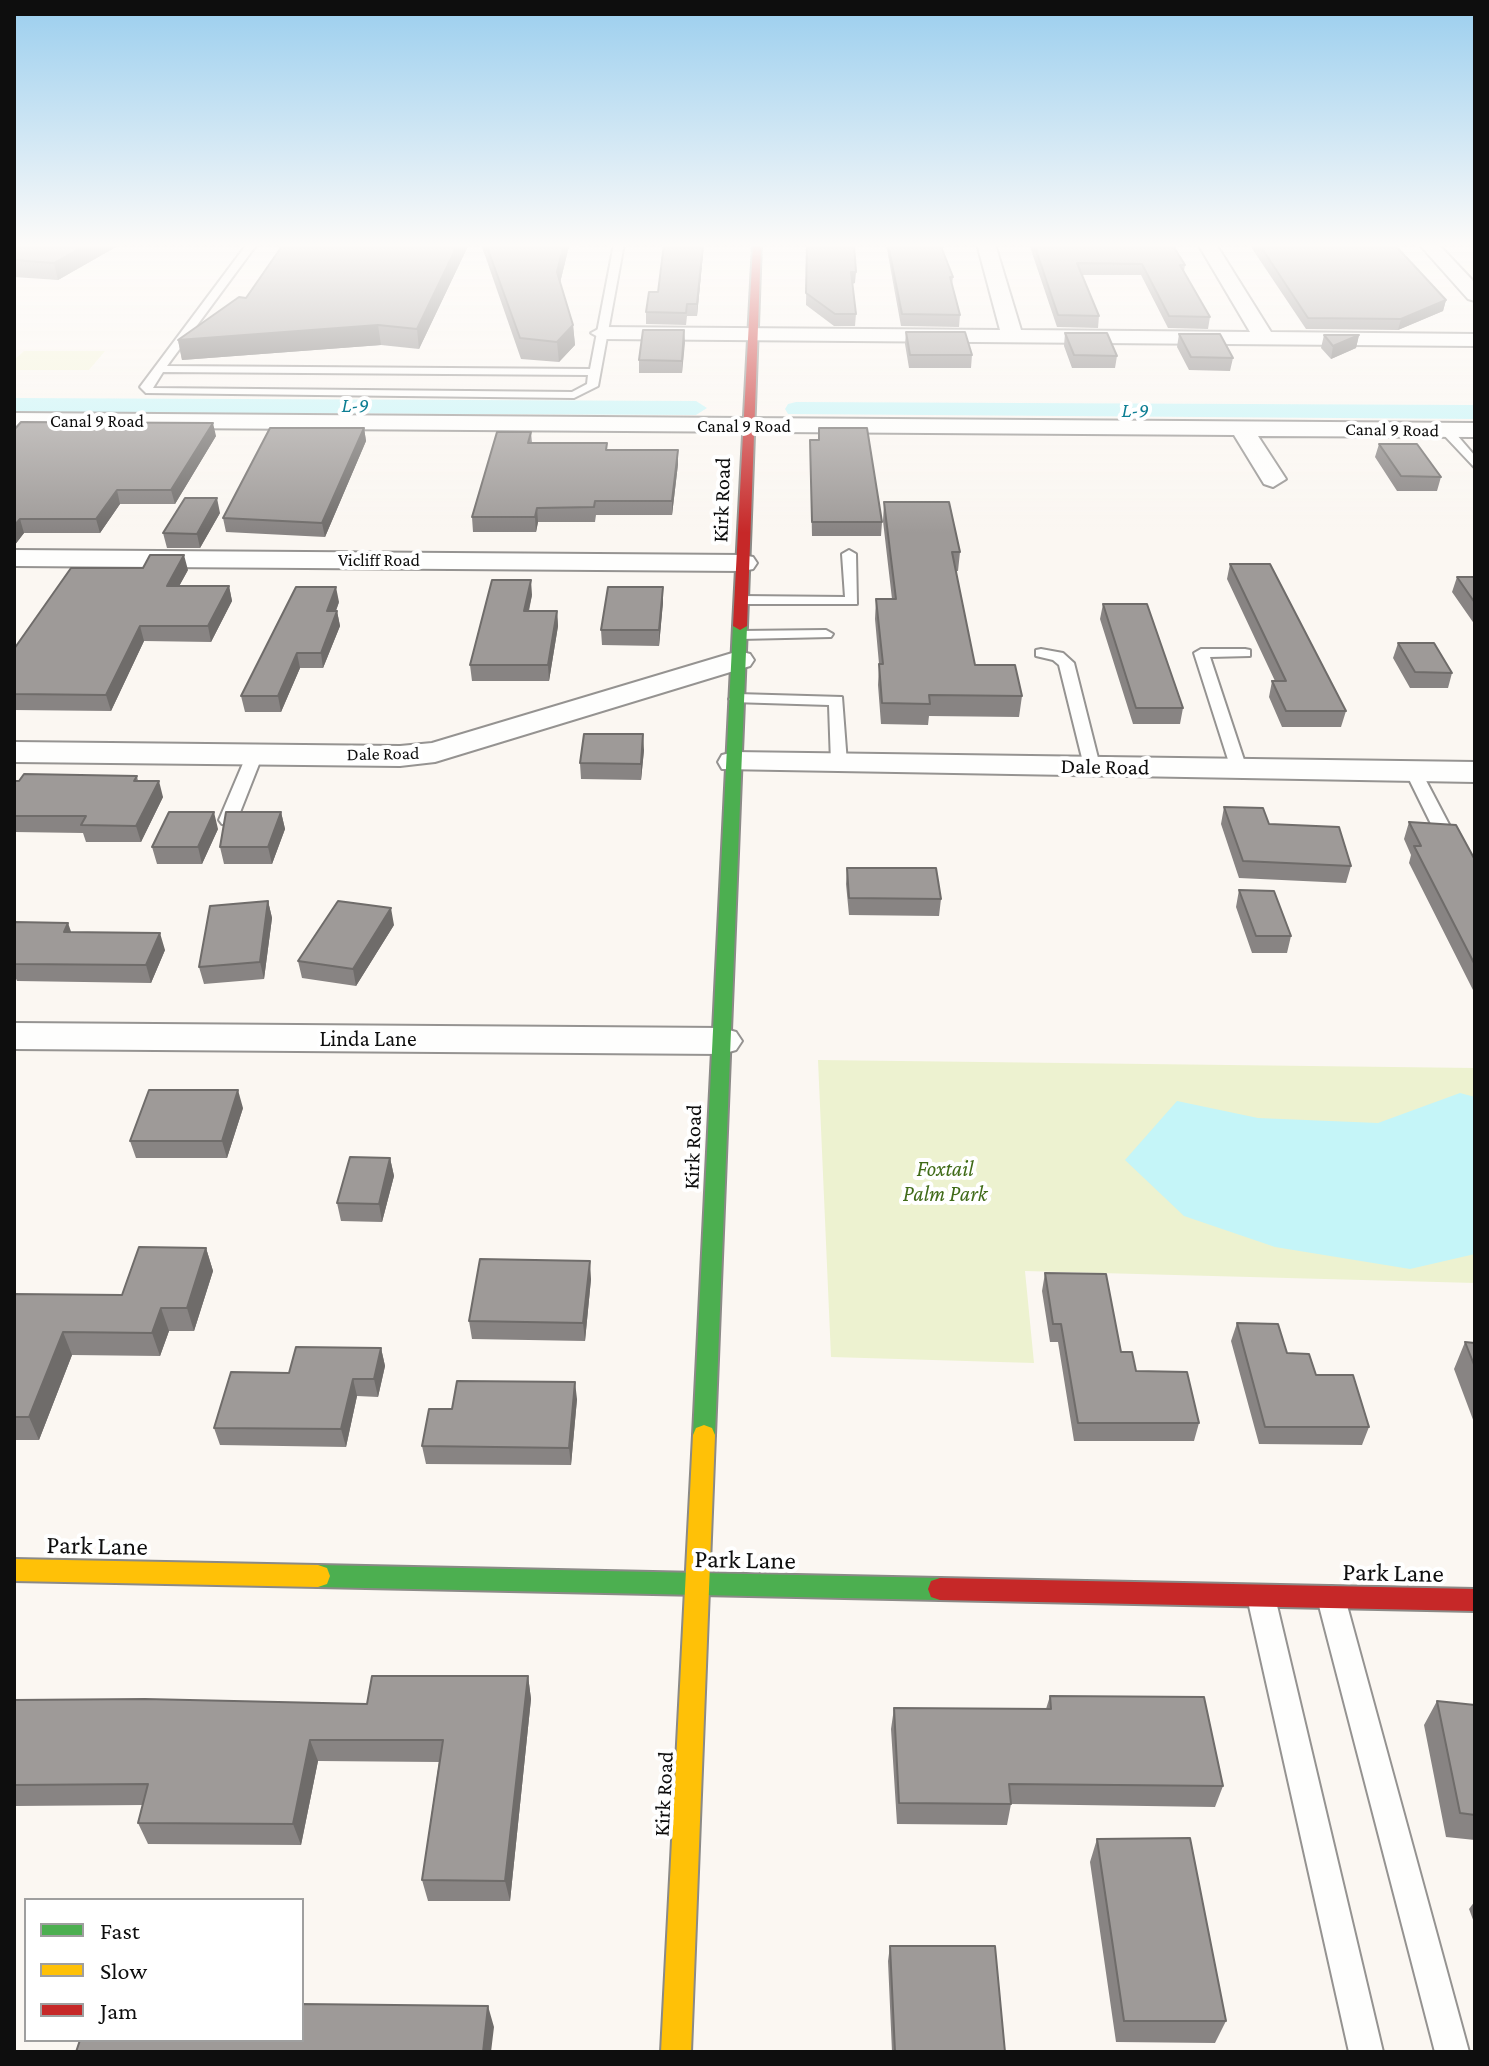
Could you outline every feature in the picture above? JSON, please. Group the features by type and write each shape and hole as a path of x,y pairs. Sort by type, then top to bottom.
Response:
{"street":[{"name":"Kirk Road","path":"676,2052 753,340"},
{"name":"Canal 9 Road","path":"14,420 1475,430"},
{"path":"1242,429 1273,479"},
{"name":"Vicliff Road","path":"14,558 743,563"},
{"name":"Dale Road","path":"14,752 400,756 435,752 739,647"},
{"name":"Dale Road","path":"734,762 1475,772"},
{"name":"Linda Lane","path":"14,1036 722,1041"},
{"name":"Park Lane","path":"14,1570 1475,1600"}],"lane":[{"path":"180,340 146,387 150,391 574,395 592,386 601,340"},
{"path":"159,369 595,372"},
{"path":"1446,430 1475,464"},
{"path":"742,600 852,601 849,554"},
{"path":"739,647 826,634"},
{"path":"1041,653 1058,656 1066,663 1092,766"},
{"path":"1239,769 1201,653 1245,653"},
{"path":"737,699 837,700 839,763"},
{"path":"228,820 255,754"},
{"path":"1413,771 1445,834"},
{"path":"1261,1597 1366,2052"},
{"path":"1331,1598 1452,2052"}],"green space":[{"path":"24,351 105,351 89,370 14,370 14,360"},
{"name":"Foxtail Palm Park","path":"818,1060 1475,1068 1475,1283 1025,1271 1034,1363 831,1357"}],"water":[{"path":"1460,1093 1475,1097 1475,1254 1410,1269 1275,1247 1184,1216 1125,1160 1177,1101 1258,1118 1378,1123"}],"building":[{"path":"642,340 683,340 682,361 639,360"},
{"path":"907,340 968,340 972,355 910,355"},
{"path":"1068,340 1110,340 1117,356 1074,355"},
{"path":"1182,340 1223,340 1233,358 1191,357"},
{"path":"1328,340 1346,340 1333,346"},
{"path":"21,422 213,423 171,490 117,490 96,519 20,519 14,526 14,430"},
{"path":"270,428 364,428 322,523 223,518"},
{"path":"819,428 867,428 882,522 812,522 810,440 819,440"},
{"path":"497,432 531,432 528,443 607,443 606,450 678,450 672,501 595,501 594,507 537,508 535,517 472,517"},
{"path":"1379,444 1417,444 1441,477 1401,476"},
{"path":"185,498 217,498 197,534 163,533"},
{"path":"884,502 949,502 960,552 952,552 975,665 1015,665 1022,696 929,695 930,704 882,703 879,664 883,664 876,599 896,599"},
{"path":"150,555 184,555 167,586 229,586 208,626 140,626 106,695 14,694 14,649 71,568 143,568"},
{"path":"1230,564 1270,564 1346,711 1286,711 1272,681 1286,681"},
{"path":"1457,577 1475,577 1475,603"},
{"path":"492,580 531,580 524,611 557,611 548,665 470,665"},
{"path":"296,587 336,587 327,611 337,611 321,653 297,653 278,696 241,696"},
{"path":"608,587 663,587 659,630 601,630"},
{"path":"1103,604 1147,604 1183,708 1136,708"},
{"path":"1398,643 1434,643 1452,673 1415,672"},
{"path":"584,734 643,734 641,764 580,763"},
{"path":"24,774 137,776 134,781 159,781 136,826 81,825 86,816 14,816 14,781 19,781"},
{"path":"1224,807 1263,808 1269,824 1339,827 1351,866 1243,861"},
{"path":"169,812 214,812 198,847 152,847"},
{"path":"226,812 281,812 268,847 220,847"},
{"path":"1409,822 1456,825 1475,860 1475,965 1414,846 1421,846"},
{"path":"847,868 936,868 941,899 849,898"},
{"path":"1239,890 1274,891 1291,936 1256,936"},
{"path":"268,901 260,962 199,967 210,906"},
{"path":"338,901 391,908 353,969 298,961"},
{"path":"14,922 68,923 64,932 160,933 146,965 14,964"},
{"path":"149,1090 238,1090 222,1141 130,1141"},
{"path":"350,1157 390,1158 379,1204 337,1203"},
{"path":"139,1247 206,1248 187,1308 161,1308 152,1333 63,1332 29,1417 14,1417 14,1294 122,1295"},
{"path":"480,1259 590,1261 583,1323 469,1321"},
{"path":"1045,1273 1106,1274 1121,1352 1132,1352 1136,1371 1187,1372 1199,1423 1078,1423 1061,1324 1053,1324"},
{"path":"1237,1323 1278,1324 1287,1353 1309,1354 1316,1375 1353,1375 1369,1427 1265,1427"},
{"path":"1465,1342 1475,1343 1475,1367"},
{"path":"296,1347 381,1348 374,1379 353,1379 341,1429 214,1428 231,1372 289,1373"},
{"path":"457,1381 575,1382 569,1448 422,1446 429,1409 452,1409"},
{"path":"372,1676 528,1676 505,1881 422,1880 443,1740 310,1740 293,1824 138,1823 148,1784 14,1785 14,1700 145,1699 367,1704"},
{"path":"1050,1696 1204,1697 1223,1786 1009,1784 1011,1804 899,1803 894,1708 1051,1709"},
{"path":"1437,1701 1475,1705 1475,1815 1460,1813"},
{"path":"1190,1838 1226,2021 1124,2021 1097,1839"},
{"path":"890,1946 995,1946 1005,2052 895,2052"},
{"path":"304,2004 488,2006 483,2052 76,2052 79,2042 304,2042"}],"waterway":[{"name":"L-9","path":"14,405 696,408"},
{"name":"L-9","path":"796,409 1475,412"}],"traffic: fast":[{"path":"704,1435 740,626"},
{"path":"318,1576 940,1589"}],"traffic: slow":[{"path":"676,2052 704,1435"},
{"path":"14,1570 318,1576"}],"traffic: jam":[{"path":"740,626 753,340"},
{"path":"940,1589 1475,1600"}]}
